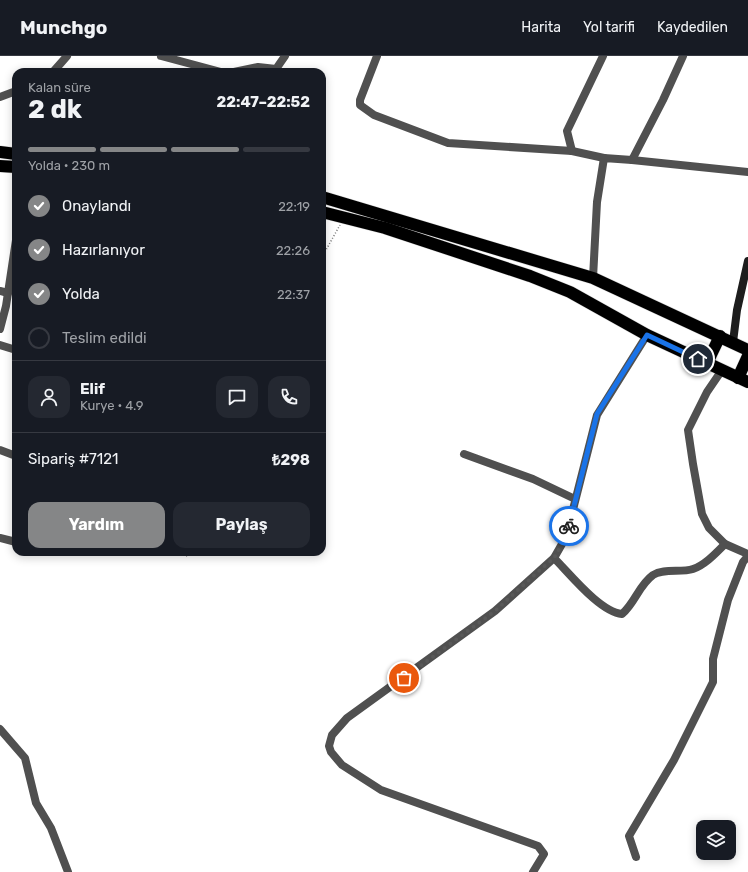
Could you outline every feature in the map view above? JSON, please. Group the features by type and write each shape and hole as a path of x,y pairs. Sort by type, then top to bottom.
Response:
{"highway":[{"path":"0,152 12,154"},
{"path":"0,166 12,167"},
{"path":"326,198 593,278 748,350"},
{"path":"326,213 385,228 530,276 570,292 647,335 743,380 748,356"},
{"path":"707,363 720,336"}],"street":[{"path":"57,68 67,56"},
{"path":"162,56 206,68"},
{"path":"277,68 285,56"},
{"path":"377,56 360,100 360,105 374,115 448,143 572,151 604,158 748,172"},
{"path":"572,151 567,131 603,56"},
{"path":"632,160 663,100 683,56"},
{"path":"0,97 12,93"},
{"path":"593,278 597,202 604,158"},
{"path":"0,329 4,292 12,257"},
{"path":"733,342 737,310 748,261"},
{"path":"533,872 544,854 538,846 381,790 342,765 331,752 329,746 332,735 347,718 495,611 554,558 566,537 597,414 647,335"},
{"path":"0,345 12,349"},
{"path":"636,857 629,836 674,760 713,682 713,660 728,600 743,562 748,555 725,544 709,528 702,514 688,430 707,392 722,370"},
{"path":"0,450 12,454"},
{"path":"464,454 533,479 575,499"},
{"path":"0,538 12,541"},
{"path":"554,558 591,595 615,613 622,614 631,607 645,582 654,574 694,569 708,560 725,544"},
{"path":"0,729 25,758 36,803 51,828 68,872"}],"path":[{"path":"326,251 334,238 343,218"}],"way so far":[{"path":"404,678 495,611 554,558 566,537 569,526"}],"route":[{"path":"569,526 591,433 597,414 647,335 698,359"}]}
